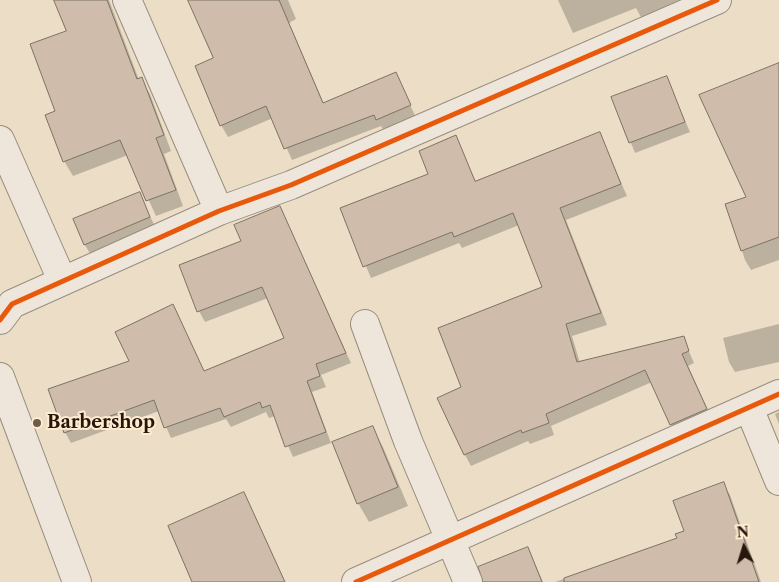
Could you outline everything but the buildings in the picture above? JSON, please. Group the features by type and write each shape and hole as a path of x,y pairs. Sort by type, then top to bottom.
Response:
{"street":[{"path":"127,0 219,211"},
{"path":"0,320 12,304 62,280 219,211 291,185 717,0"},
{"path":"0,140 62,280"},
{"path":"365,324 408,440 468,582"},
{"path":"0,377 77,582"},
{"path":"356,582 779,394"},
{"path":"749,408 779,481"}],"cycle path":[{"path":"0,320 12,304 219,211 291,185 717,0"},
{"path":"356,582 779,394"}],"place":[{"name":"Barbershop","path":"37,423"}]}
